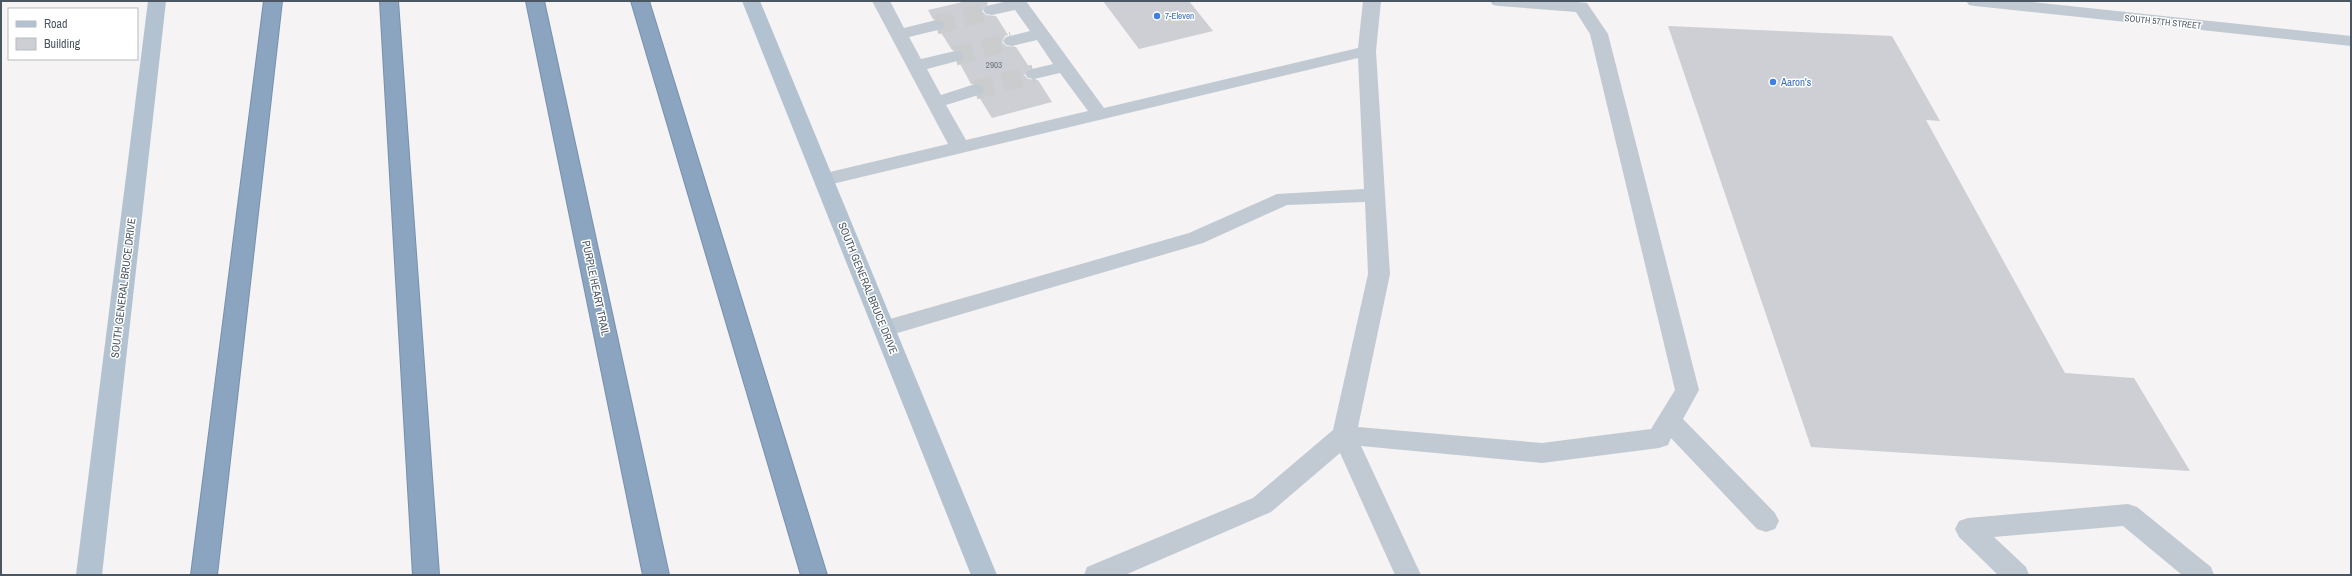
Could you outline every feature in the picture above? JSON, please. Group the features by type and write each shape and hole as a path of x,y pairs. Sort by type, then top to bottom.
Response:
{"highway":[{"path":"204,575 273,1"},
{"path":"389,1 426,575"},
{"name":"PURPLE HEART TRAIL","path":"535,1 656,575"},
{"path":"640,1 814,575"}],"main road":[{"name":"SOUTH GENERAL BRUCE DRIVE","path":"751,1 984,575"},
{"name":"SOUTH GENERAL BRUCE DRIVE","path":"89,575 161,3"}],"street":[{"path":"880,1 960,148"},
{"path":"1372,1 1367,51 1379,274 1344,435 1408,575"},
{"path":"1097,575 1262,505 1344,435 1542,453 1659,438 1687,390 1599,34 1581,7 1499,1"},
{"name":"SOUTH 57TH STREET","path":"1975,1 2042,5 2351,41"},
{"path":"992,10 1018,2 1099,114"},
{"path":"899,34 936,24"},
{"path":"1012,41 1041,34"},
{"path":"824,180 1367,51"},
{"path":"916,66 955,56"},
{"path":"1034,74 1065,66"},
{"path":"936,102 975,90"},
{"path":"884,330 1196,238 1284,199 1375,195"},
{"path":"1669,420 1766,521"},
{"path":"2016,575 1968,529 2128,515 2200,575"}],"building":[{"path":"967,1 986,1 988,4 982,11 986,15 996,16 1008,35 1005,36 1002,42 1006,46 1016,47 1030,68 1024,75 1028,79 1038,80 1052,102 992,118 979,97 985,91 983,85 971,84 959,62 962,61 965,55 961,51 952,50 940,31 946,24 942,20 933,19 928,10"},
{"name":"7-Eleven","path":"1103,1 1189,1 1213,31 1139,49"},
{"path":"1668,26 1892,36 1940,121 1926,120 2065,373 2134,378 2190,471 1811,447"}],"tunnel":[{"path":"936,25 992,10"},
{"path":"955,56 1012,41"},
{"path":"975,90 1034,74"}],"place":[{"name":"7-Eleven","path":"1157,16"},
{"name":"Aaron's","path":"1773,82"}]}
